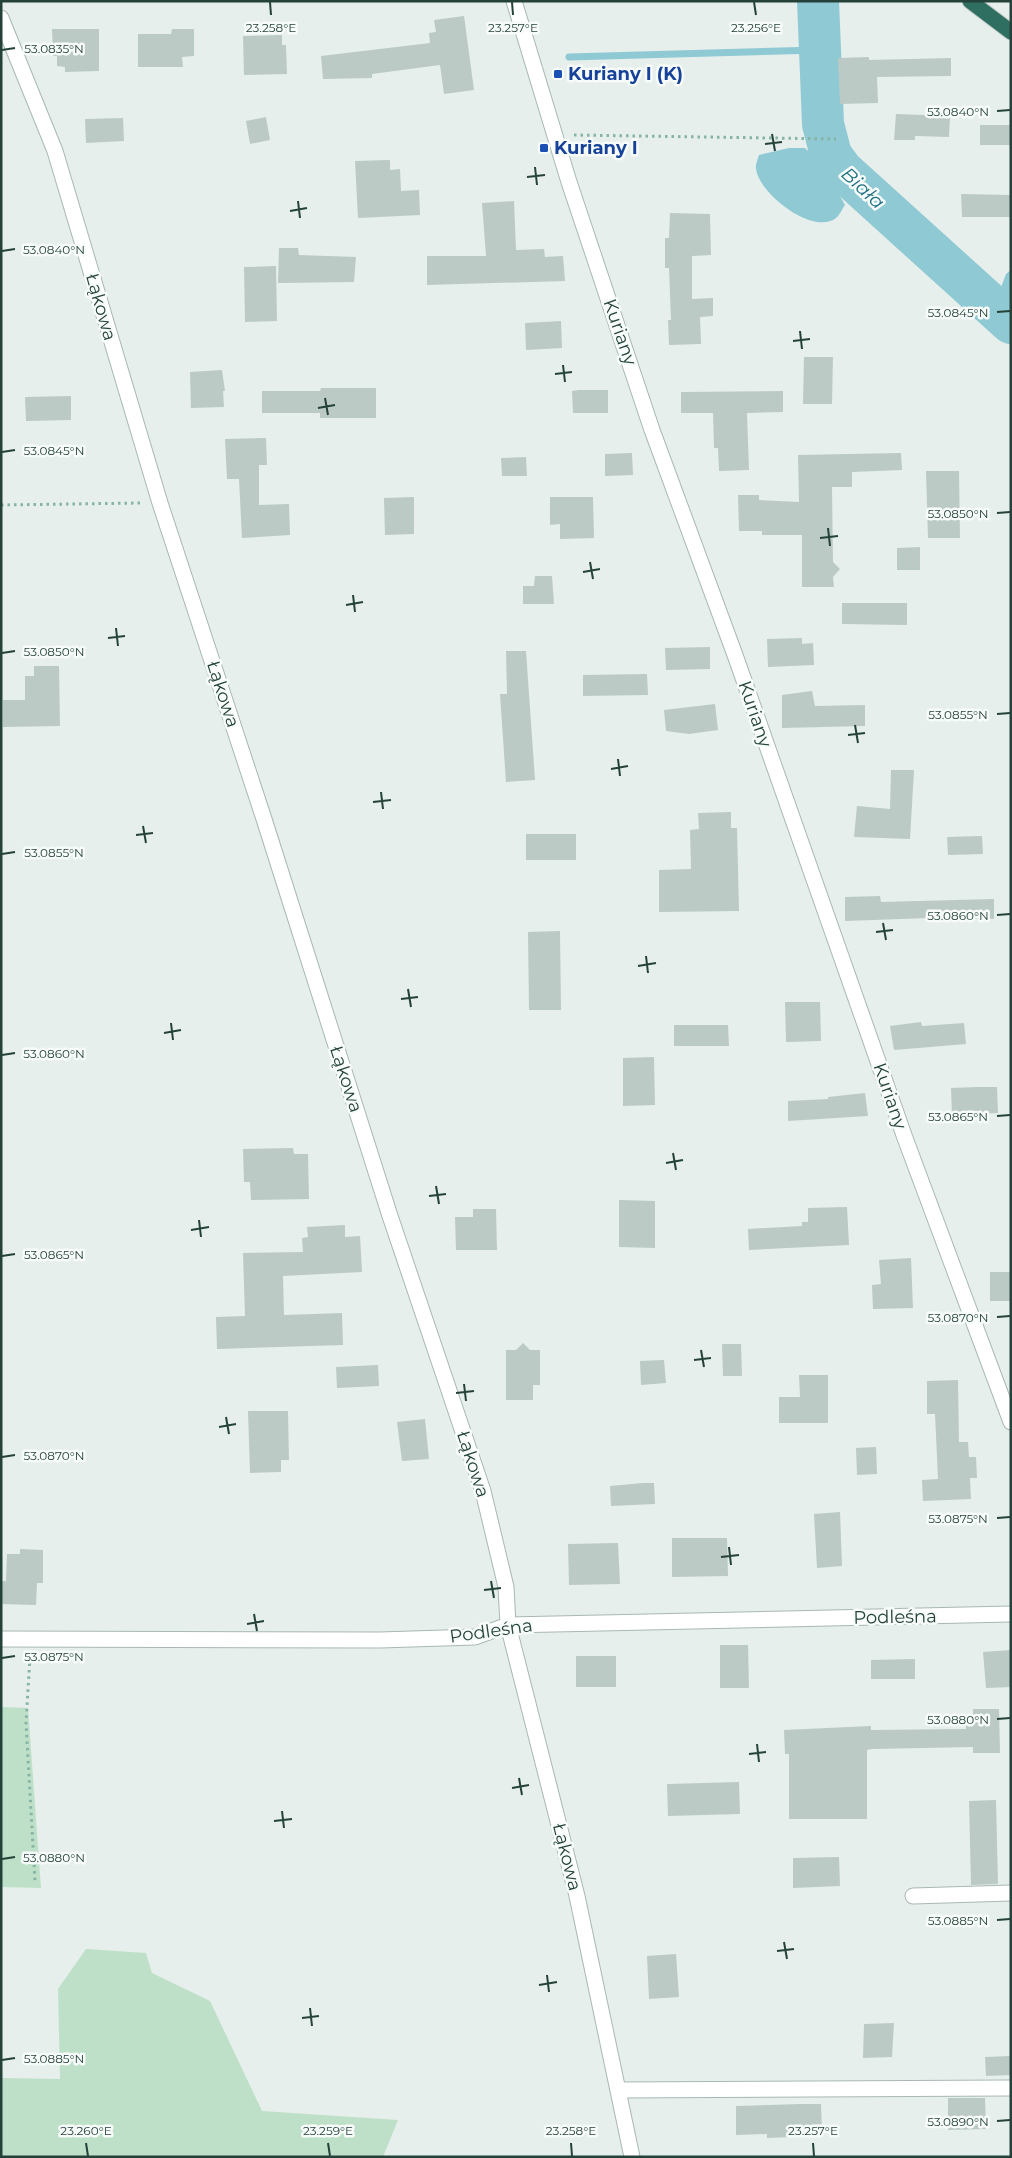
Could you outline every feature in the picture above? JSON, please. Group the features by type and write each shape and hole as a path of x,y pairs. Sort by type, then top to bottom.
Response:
{"highway":[{"path":"970,1 1011,32"}],"street":[{"name":"Kuriany","path":"514,1 555,134 652,430 905,1138 1011,1422"},
{"name":"Łąkowa","path":"1,18 55,151 160,503 264,819 390,1216 483,1491 506,1587 508,1625 577,1896 632,2157"},
{"name":"Podleśna","path":"1,1639 389,1640 475,1637 508,1625 1011,1614"},
{"path":"913,1896 1011,1894"},
{"path":"618,2090 1009,2088"}],"path":[{"path":"555,134 836,139"},
{"path":"1,505 160,503"},
{"path":"31,1639 26,1723 35,1881"}],"green space":[{"path":"1,1707 28,1708 41,1888 1,1887"},
{"path":"86,1949 146,1953 152,1973 210,2001 262,2111 398,2120 383,2157 1,2157 1,2078 60,2079 58,1989"}],"water":[{"path":"789,148 805,148 821,163 845,205 836,218 826,222 802,217 789,210 777,200 759,179 756,164 759,155"},
{"path":"1011,270 1011,299 1000,290 1006,274"}],"building":[{"path":"464,16 474,90 444,94 440,65 372,74 372,78 323,79 321,56 430,43 429,33 436,32 434,20"},
{"path":"52,29 99,29 99,71 65,72 65,67 57,66 57,56 53,56"},
{"path":"172,29 194,29 194,56 182,57 183,67 138,67 138,34 171,34"},
{"path":"282,35 282,45 286,45 287,74 244,75 243,36"},
{"path":"869,57 869,60 951,58 951,76 877,77 878,103 840,104 838,58"},
{"path":"896,114 950,116 949,137 915,136 915,140 894,140"},
{"path":"266,117 270,140 250,144 246,121"},
{"path":"123,118 124,141 86,143 85,119"},
{"path":"980,125 1011,125 1011,145 980,145"},
{"path":"390,160 390,170 400,169 401,191 419,190 420,215 358,218 355,161"},
{"path":"961,194 1011,195 1011,217 962,217"},
{"path":"514,201 516,250 544,249 545,257 563,256 565,281 427,285 427,256 486,256 482,203"},
{"path":"670,213 710,214 711,255 692,256 692,299 713,298 713,316 700,317 701,344 669,345 668,320 671,320 669,268 665,268 665,238 669,238"},
{"path":"279,248 298,248 299,255 356,257 354,282 278,283"},
{"path":"276,266 277,321 245,322 244,267"},
{"path":"561,321 562,348 526,350 525,323"},
{"path":"804,357 833,357 832,404 803,404"},
{"path":"222,370 225,391 223,391 224,407 191,408 190,372"},
{"path":"321,388 376,388 376,418 320,418 320,413 262,413 262,391 320,391"},
{"path":"608,390 608,413 573,413 572,391"},
{"path":"783,391 783,412 747,413 749,470 719,471 718,448 714,448 713,413 681,413 681,392"},
{"path":"71,396 71,420 26,421 25,397"},
{"path":"266,438 267,465 259,465 259,505 289,504 290,535 242,538 239,479 227,479 225,439"},
{"path":"632,453 633,475 605,476 605,454"},
{"path":"901,453 902,470 852,472 852,487 832,487 833,562 840,569 833,577 834,587 802,587 802,535 762,535 762,531 739,531 738,495 759,495 759,500 799,502 798,455"},
{"path":"526,457 527,476 502,476 501,458"},
{"path":"926,471 959,471 960,538 928,538"},
{"path":"414,497 414,534 385,535 384,498"},
{"path":"550,497 593,497 594,538 560,539 560,524 550,525"},
{"path":"920,547 920,570 897,570 897,548"},
{"path":"535,576 552,576 554,604 523,604 523,586 534,586"},
{"path":"842,603 907,603 907,625 842,624"},
{"path":"802,638 802,644 813,643 814,665 768,667 767,639"},
{"path":"710,647 710,669 666,670 665,648"},
{"path":"506,651 526,651 535,780 506,782 500,694 507,694"},
{"path":"34,666 59,666 60,726 3,727 3,700 25,700 25,676 34,676"},
{"path":"647,674 648,695 583,696 583,675"},
{"path":"812,691 815,706 865,705 865,726 782,728 782,695"},
{"path":"715,704 718,730 689,734 666,731 664,710"},
{"path":"891,770 914,770 910,839 854,837 857,806 890,809"},
{"path":"731,812 731,828 737,828 739,911 659,912 659,870 691,869 690,830 699,829 698,813"},
{"path":"526,834 576,834 576,860 526,860"},
{"path":"982,836 983,854 948,855 947,837"},
{"path":"880,896 881,902 994,899 994,919 929,918 845,921 845,897"},
{"path":"560,931 561,1010 529,1010 528,932"},
{"path":"785,1002 820,1002 821,1041 786,1042"},
{"path":"921,1022 922,1026 964,1023 966,1044 894,1050 890,1026"},
{"path":"674,1025 728,1025 729,1046 674,1046"},
{"path":"654,1057 655,1105 623,1106 623,1058"},
{"path":"997,1087 998,1113 952,1115 951,1088"},
{"path":"865,1093 868,1116 788,1121 788,1101 828,1099 828,1097"},
{"path":"293,1148 294,1154 308,1154 309,1199 251,1200 250,1182 244,1182 243,1149"},
{"path":"619,1200 655,1201 655,1248 619,1247"},
{"path":"847,1207 849,1245 749,1250 748,1229 802,1226 802,1222 808,1222 808,1208"},
{"path":"473,1209 496,1209 497,1250 456,1250 455,1217 473,1217"},
{"path":"345,1225 345,1237 360,1236 362,1272 283,1276 284,1315 342,1313 343,1345 217,1349 216,1317 245,1316 243,1253 303,1252 302,1238 308,1237 307,1227"},
{"path":"911,1258 913,1308 873,1309 872,1285 881,1284 879,1260"},
{"path":"990,1272 1011,1272 1011,1301 990,1301"},
{"path":"523,1343 530,1350 540,1350 540,1385 533,1385 533,1400 506,1400 506,1350 516,1350"},
{"path":"722,1344 741,1344 742,1376 723,1376"},
{"path":"664,1360 666,1383 641,1385 640,1361"},
{"path":"378,1365 379,1386 337,1388 336,1367"},
{"path":"799,1375 828,1375 828,1423 779,1423 779,1397 800,1397"},
{"path":"958,1380 959,1442 968,1442 969,1457 976,1457 977,1478 970,1478 971,1499 923,1501 922,1480 938,1479 935,1414 927,1414 927,1381"},
{"path":"248,1411 288,1411 289,1460 281,1460 281,1472 250,1473"},
{"path":"425,1419 429,1459 402,1461 397,1422"},
{"path":"876,1447 877,1474 857,1475 856,1448"},
{"path":"654,1483 655,1504 611,1506 610,1486"},
{"path":"840,1512 842,1566 817,1568 814,1514"},
{"path":"672,1538 727,1538 728,1576 672,1577"},
{"path":"618,1543 620,1584 569,1585 568,1544"},
{"path":"20,1549 43,1550 43,1583 37,1583 36,1605 1,1604 2,1581 6,1581 7,1554 20,1554"},
{"path":"720,1645 748,1645 749,1688 720,1688"},
{"path":"1011,1650 1011,1687 986,1688 983,1652"},
{"path":"576,1656 616,1656 616,1687 576,1687"},
{"path":"915,1659 915,1679 871,1679 871,1660"},
{"path":"973,1709 999,1709 1000,1753 973,1753 973,1747 867,1750 867,1819 789,1819 789,1754 785,1754 784,1730 871,1726 871,1730 966,1729 966,1724 973,1724"},
{"path":"739,1782 740,1814 668,1816 667,1784"},
{"path":"996,1800 998,1884 971,1885 969,1801"},
{"path":"839,1857 840,1886 793,1888 793,1858"},
{"path":"676,1954 679,1997 649,1999 647,1956"},
{"path":"894,2023 892,2057 863,2058 864,2024"},
{"path":"1011,2056 1011,2075 986,2076 985,2057"},
{"path":"948,2098 985,2098 986,2129 948,2130"},
{"path":"821,2104 822,2133 792,2133 792,2137 767,2138 767,2134 736,2135 736,2106"}],"waterway":[{"name":"Biała","path":"818,1 823,124 831,155 842,170 1011,323"},
{"path":"569,57 819,50"}],"place":[{"name":"Kuriany I (K)","path":"558,74"},
{"name":"Kuriany I","path":"544,148"}]}
